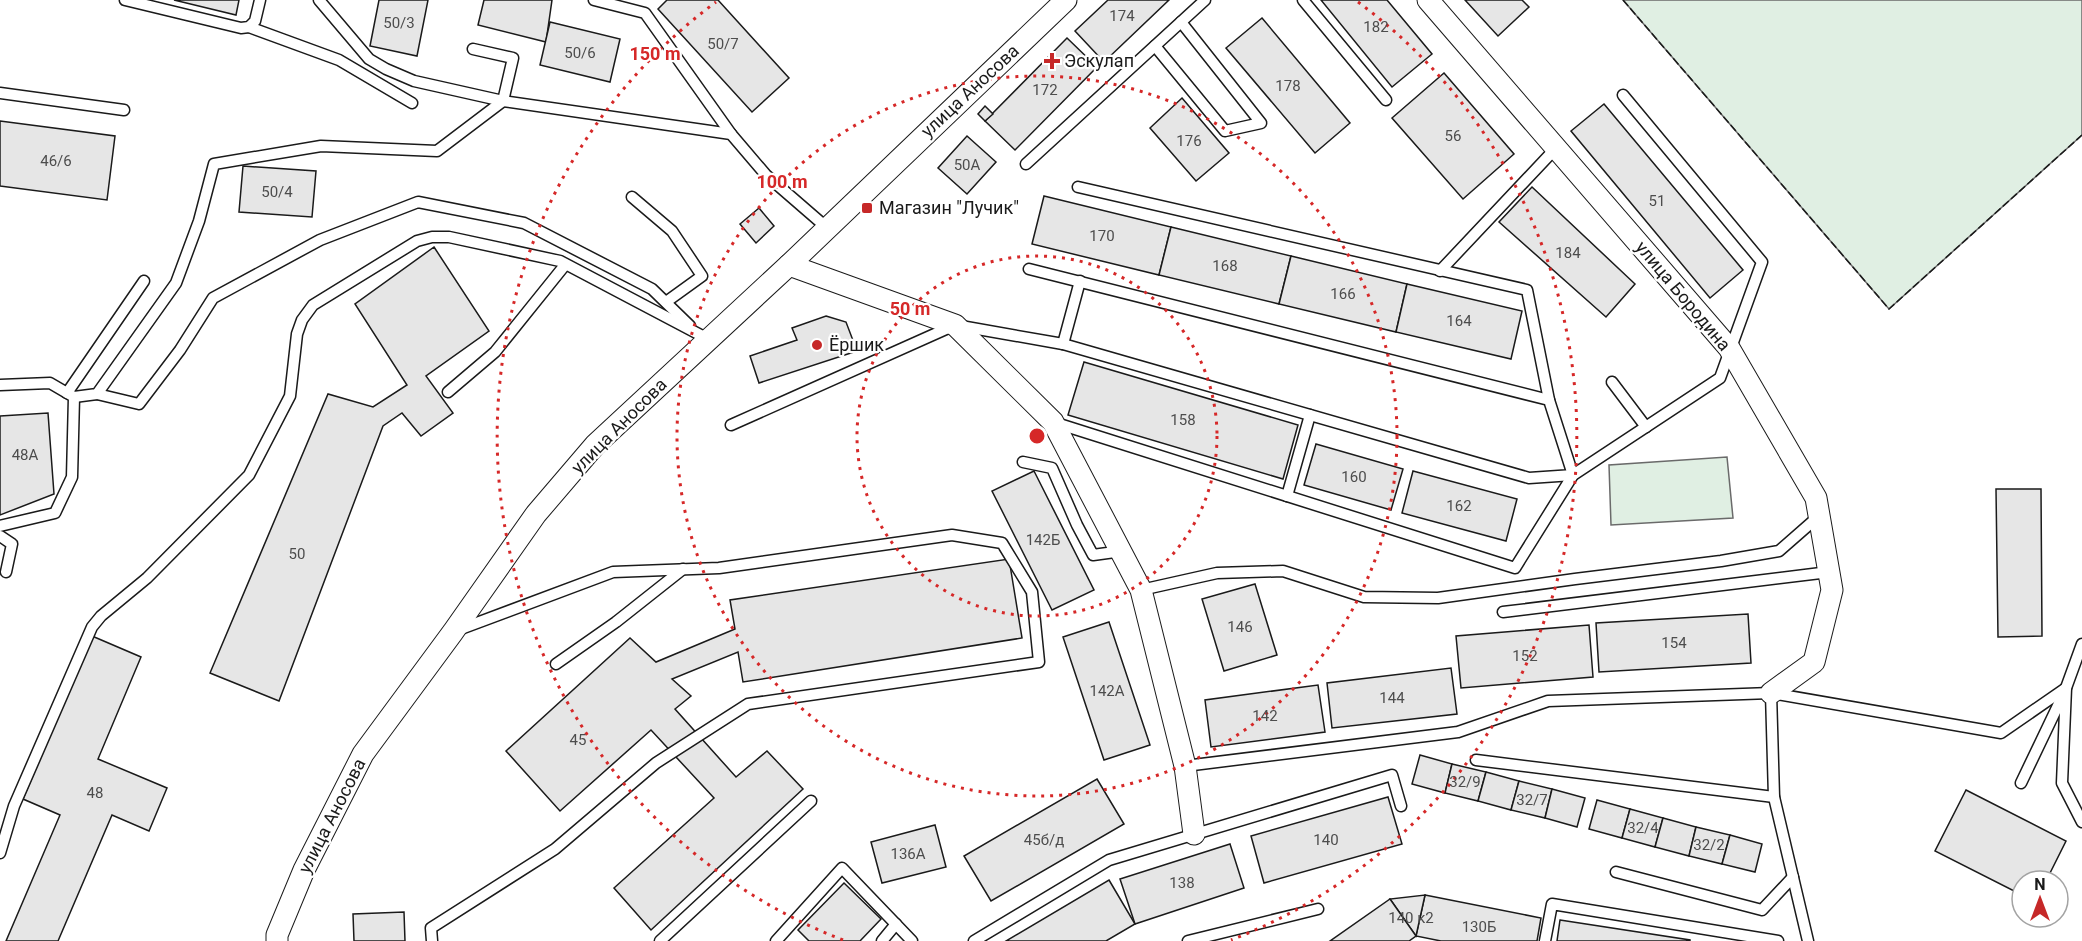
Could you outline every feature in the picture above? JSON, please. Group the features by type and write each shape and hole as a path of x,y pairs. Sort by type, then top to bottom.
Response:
{"street":[{"name":"улица Аносова","path":"276,939 303,870 363,754 536,514 595,444 703,337 789,265 826,227 1066,0"},
{"name":"улица Бородина","path":"1428,0 1729,348 1816,498 1832,590 1814,662 1771,693"},
{"path":"789,265 956,325 1053,423 1142,590 1185,766 1194,834"}],"lane":[{"path":"125,0 241,28 249,27 339,60 411,103"},
{"path":"249,27 255,21 260,0"},
{"path":"319,0 369,59 414,81 503,101 731,134"},
{"path":"594,0 645,13 731,134 766,175 826,227"},
{"path":"1026,165 1205,0"},
{"path":"1303,0 1386,100"},
{"path":"1155,45 1225,131 1261,123 1181,22"},
{"path":"97,394 176,283 199,221 214,164 321,146 437,151 503,101 513,58 473,49"},
{"path":"0,93 124,110"},
{"path":"1053,423 1515,568 1572,475 1720,378 1762,262 1623,95"},
{"path":"1440,271 1556,148"},
{"path":"1078,187 1527,290 1549,400 1572,475"},
{"path":"632,196 672,231 702,276 666,302"},
{"path":"0,385 50,383 71,395 97,394 139,404 180,350 213,298 320,240 418,202 524,223 652,289 703,337"},
{"path":"0,853 14,806 92,627 100,616 147,578 249,475 290,396 297,334 302,320 313,305 417,241 432,237 449,237 560,261 703,337"},
{"path":"448,392 495,352 565,265"},
{"path":"1029,269 1549,400"},
{"path":"0,526 55,513 72,477 71,395 144,281"},
{"path":"1063,344 1080,281"},
{"path":"731,425 956,325 1063,344 1529,478 1572,475"},
{"path":"1612,382 1646,427"},
{"path":"1287,496 1310,415"},
{"path":"1023,462 1052,468 1092,555 1122,551"},
{"path":"1142,590 1218,573 1283,571 1364,597 1438,598 1721,561 1779,551 1819,516"},
{"path":"432,941 431,928 555,849 656,763 748,704 1039,662 1032,592 1002,543 952,535 719,568 613,572 453,632"},
{"path":"0,536 12,544 6,572"},
{"path":"556,664 616,622 683,569"},
{"path":"1503,612 1829,572"},
{"path":"2021,783 2066,688 2082,644"},
{"path":"1185,766 1458,732 1548,701 1771,693 2001,733 2066,688"},
{"path":"2066,688 2062,783 2082,822"},
{"path":"1771,693 1774,797 1808,941"},
{"path":"1476,760 1774,797"},
{"path":"974,941 1109,860 1392,775 1401,806"},
{"path":"660,941 811,801"},
{"path":"776,941 842,868 912,941"},
{"path":"1616,872 1762,910 1793,877"},
{"path":"1545,941 1552,904 1778,941"},
{"path":"1188,941 1318,909"},
{"path":"882,941 896,924"}],"green space":[{"path":"1623,0 2082,0 2082,135 1889,309"},
{"path":"1727,457 1733,518 1611,525 1609,465"}],"building":[{"path":"174,0 239,0 236,15"},
{"path":"379,0 428,0 417,56 370,46"},
{"path":"484,0 552,0 546,42 478,25"},
{"path":"667,0 718,0 789,78 752,112 658,9"},
{"path":"1108,0 1169,0 1104,62 1075,31"},
{"path":"1321,0 1387,0 1432,54 1392,87"},
{"path":"1465,0 1522,0 1529,7 1498,36"},
{"path":"1262,18 1350,123 1315,153 1226,48"},
{"path":"550,22 620,39 610,82 540,65"},
{"path":"1067,38 1097,67 1015,150 985,121"},
{"path":"1444,73 1514,154 1463,199 1392,118"},
{"path":"1182,98 1229,153 1196,181 1150,128"},
{"path":"1604,104 1743,270 1710,298 1571,131"},
{"path":"985,106 993,114 985,121 978,114"},
{"path":"0,121 115,136 107,200 0,186"},
{"path":"967,136 996,162 967,194 938,168"},
{"path":"243,166 316,171 312,217 239,212"},
{"path":"1532,187 1635,284 1606,317 1499,222"},
{"path":"1044,196 1171,227 1159,275 1032,244"},
{"path":"759,208 774,226 756,243 740,224"},
{"path":"1171,227 1291,256 1279,304 1159,275"},
{"path":"434,247 489,331 426,376 453,413 421,436 402,413 383,426 279,701 210,673 328,394 373,407 407,385 355,304"},
{"path":"1291,256 1407,284 1396,332 1279,304"},
{"path":"1407,284 1522,311 1511,359 1396,332"},
{"name":"Ёршик","path":"826,316 846,322 857,351 759,383 750,356 797,340 792,328"},
{"path":"1084,362 1298,425 1283,479 1068,415"},
{"path":"48,413 54,494 0,515 0,416"},
{"path":"1316,444 1403,469 1391,510 1304,485"},
{"path":"1034,471 1094,590 1052,610 992,491"},
{"path":"1413,471 1517,499 1506,541 1402,513"},
{"path":"1996,489 2041,489 2042,636 1998,637"},
{"path":"1009,559 1022,638 743,682 738,652 672,679 691,696 675,709 736,777 767,751 803,789 651,930 614,888 714,798 651,730 560,811 506,751 630,638 656,662 735,629 730,600"},
{"path":"1255,584 1277,655 1224,671 1202,599"},
{"path":"1748,614 1751,663 1599,672 1596,623"},
{"path":"1109,622 1150,745 1104,760 1063,637"},
{"path":"1589,625 1593,677 1461,688 1456,636"},
{"path":"92,636 141,657 98,759 167,788 149,831 112,815 58,941 6,941 60,815 23,799"},
{"path":"1451,668 1457,714 1332,728 1327,683"},
{"path":"1318,685 1325,732 1211,747 1205,700"},
{"path":"1420,755 1452,764 1445,793 1412,784"},
{"path":"1452,764 1486,772 1478,801 1445,793"},
{"path":"1486,772 1519,781 1511,810 1478,801"},
{"path":"1097,779 1124,824 991,901 964,856"},
{"path":"1519,781 1552,789 1545,818 1511,810"},
{"path":"1552,789 1585,798 1577,827 1545,818"},
{"path":"1966,790 2066,841 2052,869 2010,869 2010,889 1935,851"},
{"path":"1388,797 1402,844 1264,883 1251,836"},
{"path":"1597,800 1630,809 1622,838 1589,829"},
{"path":"1630,809 1663,818 1655,847 1622,838"},
{"path":"1663,818 1696,827 1689,856 1655,847"},
{"path":"935,825 946,867 882,883 871,842"},
{"path":"1696,827 1730,835 1722,864 1689,856"},
{"path":"1730,835 1762,844 1755,872 1722,864"},
{"path":"1230,844 1244,888 1135,924 1120,879"},
{"path":"1109,880 1135,924 1106,941 1006,941"},
{"path":"844,883 881,919 860,941 809,941 798,930"},
{"path":"1425,895 1541,918 1537,941 1441,941 1416,936"},
{"path":"1425,895 1416,936 1390,899"},
{"path":"1390,899 1416,936 1409,941 1330,941"},
{"path":"404,912 405,941 354,941 353,914"},
{"path":"1560,920 1690,940 1690,941 1557,941"}],"fence":[{"path":"1623,0 1889,309 2082,135"}],"place":[{"name":"Эскулап","path":"1052,61"},
{"name":"Магазин \"Лучик\"","path":"867,208"},
{"name":"Ёршик","path":"817,345"}]}
